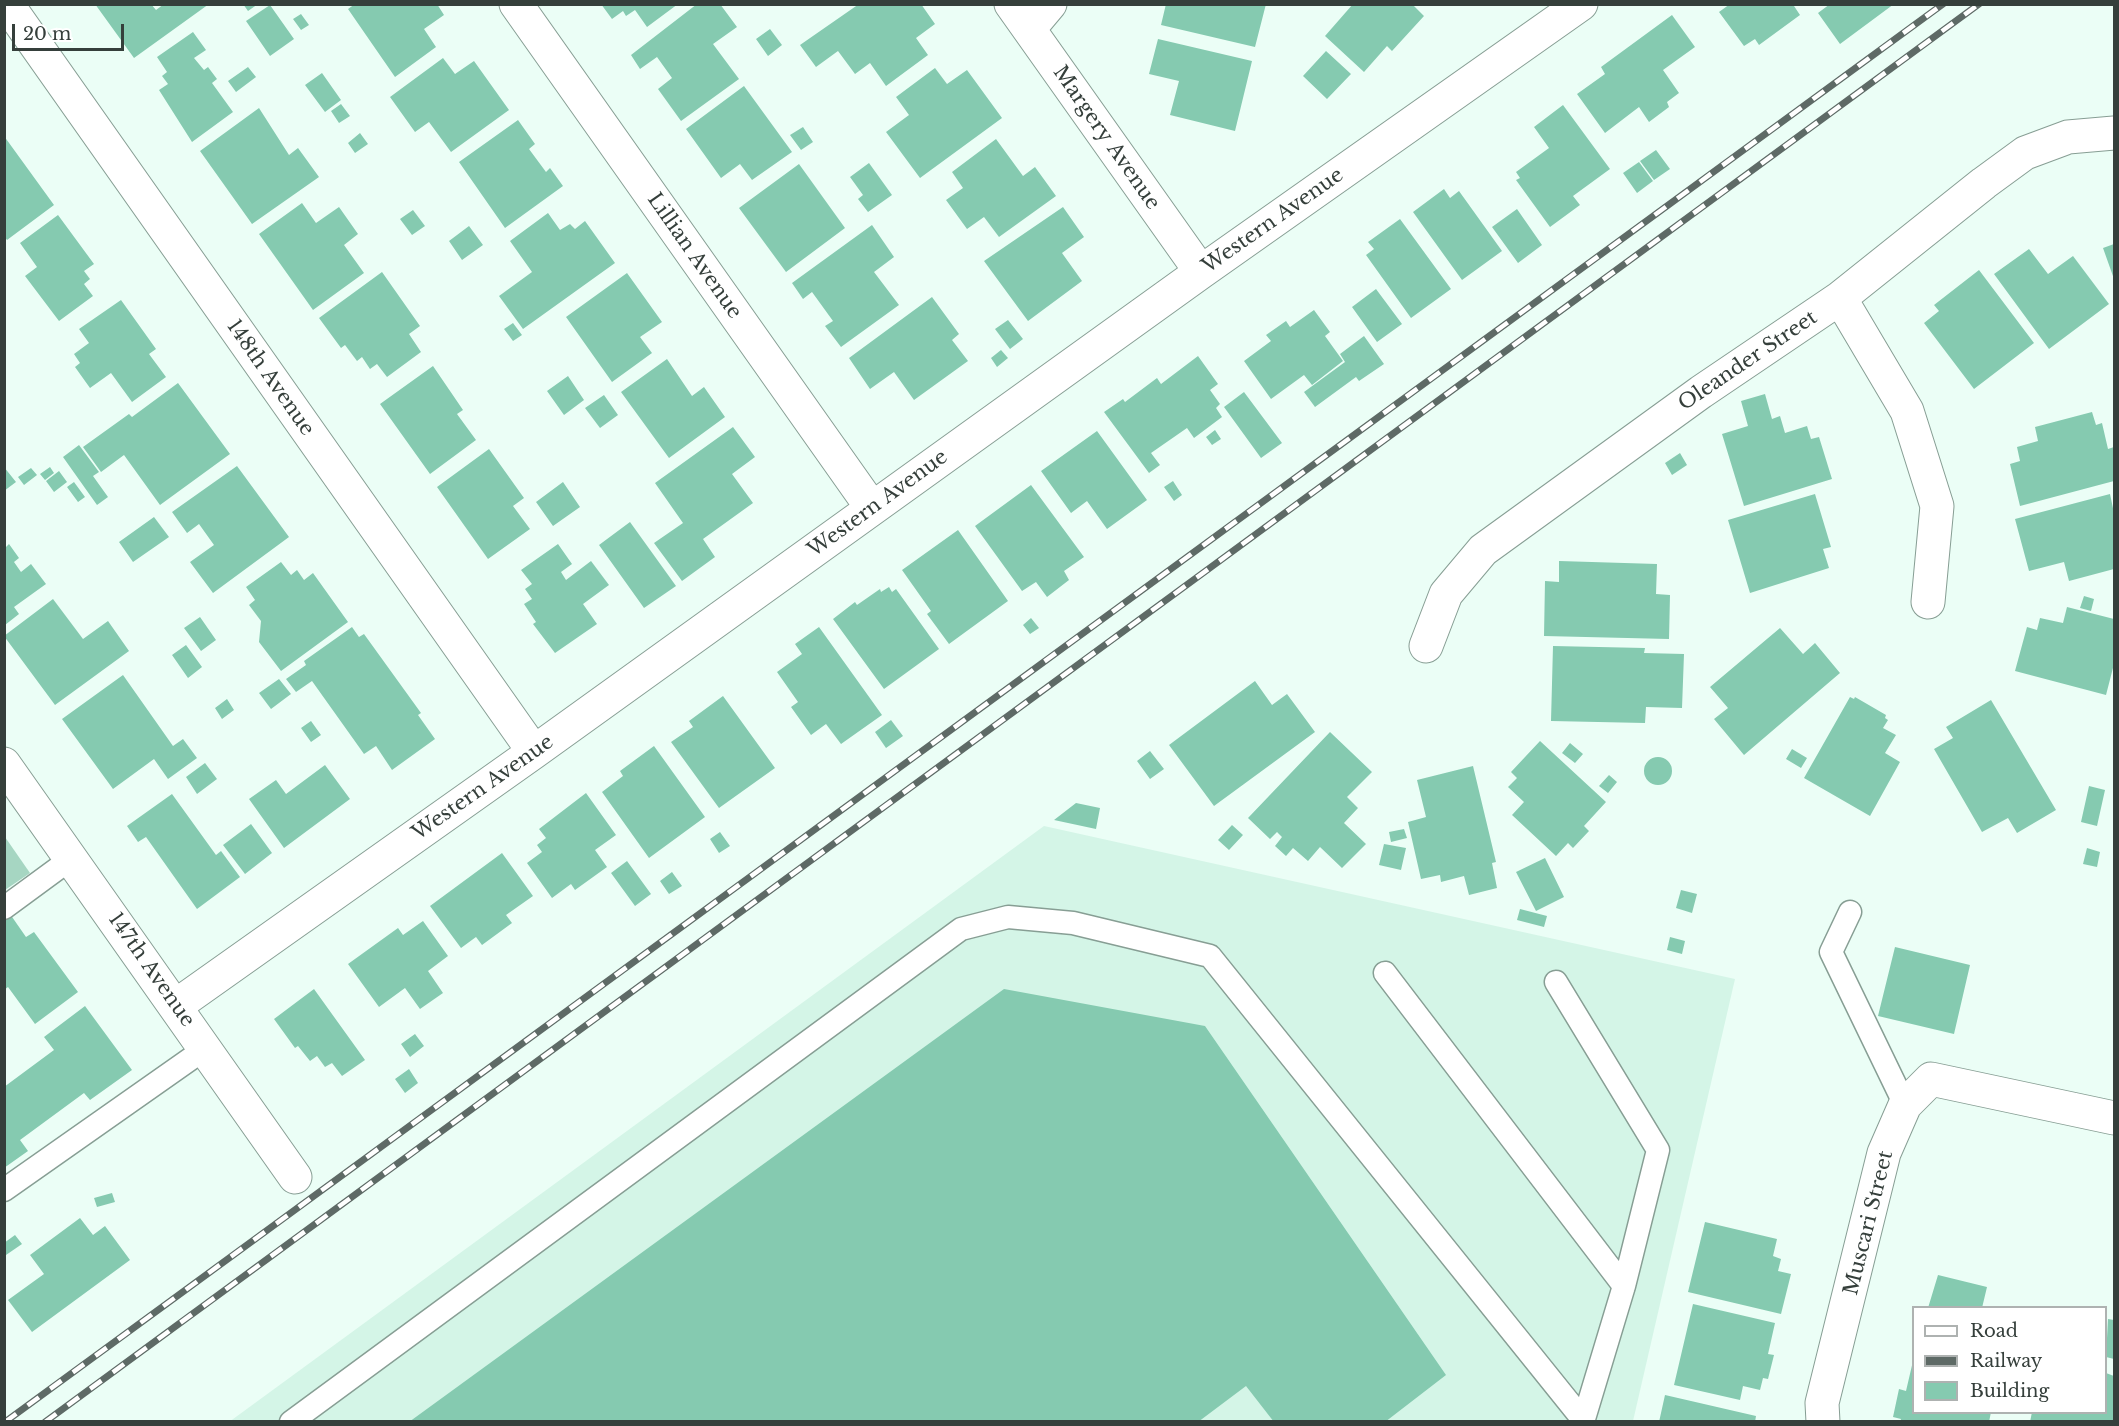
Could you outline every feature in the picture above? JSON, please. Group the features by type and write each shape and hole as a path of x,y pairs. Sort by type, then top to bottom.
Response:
{"street":[{"name":"148th Avenue","path":"7,4 534,752"},
{"name":"Lillian Avenue","path":"516,4 872,508"},
{"path":"1020,17 1050,4"},
{"name":"Western Avenue","path":"177,1005 534,752 1200,272 1579,5"},
{"name":"Margery Avenue","path":"1020,17 1200,272"},
{"name":"Oleander Street","path":"1426,646 1446,594 1483,550 1701,392 1840,298 2025,153 2068,137 2115,132"},
{"path":"1840,298 1907,411 1937,506 1928,602"},
{"name":"147th Avenue","path":"4,764 177,1005 295,1177"},
{"name":"Muscari Street","path":"1823,1422 1822,1403 1884,1153 1905,1105 1931,1079 2115,1118"}],"lane":[{"path":"4,908 72,858"},
{"path":"1850,912 1831,952 1905,1105"},
{"path":"291,1422 961,929 1008,917 1072,923 1210,956 1583,1421"},
{"path":"1385,974 1624,1286"},
{"path":"1556,982 1658,1150 1624,1286 1583,1421"},
{"path":"4,1190 206,1048"}],"shaded area":[{"path":"1044,826 1735,979 1633,1421 229,1422"},
{"path":"5,837 30,873 4,890"}],"building":[{"path":"95,4 151,4 156,10 164,4 209,4 134,58"},
{"path":"243,4 258,4 248,11"},
{"path":"355,4 437,4 444,15 424,29 436,47 395,77 348,9"},
{"path":"601,4 678,4 647,27 635,10 626,16 623,11 612,19"},
{"path":"697,4 720,4 737,27 713,44 739,79 681,121 658,89 672,78 657,57 640,69 631,55"},
{"path":"859,4 921,4 935,24 916,38 928,55 886,86 870,63 855,74 838,51 816,67 800,45"},
{"path":"1166,4 1266,4 1255,47 1161,25"},
{"path":"1353,4 1412,4 1424,16 1392,51 1387,46 1364,72 1325,36"},
{"path":"1730,4 1796,4 1794,6 1800,15 1759,45 1755,39 1744,46 1719,12"},
{"path":"1830,4 1894,4 1840,44 1818,13"},
{"path":"270,5 294,39 270,56 246,21"},
{"path":"301,14 309,25 301,30 293,19"},
{"path":"1672,15 1695,47 1663,70 1679,93 1667,102 1669,107 1649,122 1639,107 1605,133 1577,94 1605,74 1601,67"},
{"path":"770,29 782,45 768,56 756,39"},
{"path":"193,32 206,50 194,58 204,70 208,67 217,79 212,83 233,112 192,142 159,90 168,84 162,76 167,72 157,57"},
{"path":"1158,39 1252,61 1235,131 1170,115 1179,81 1149,74"},
{"path":"1326,51 1351,74 1327,99 1303,76"},
{"path":"443,58 455,74 474,61 509,110 451,152 429,122 415,132 390,97"},
{"path":"248,67 256,77 236,92 228,81"},
{"path":"935,68 947,84 967,70 1002,118 920,178 886,132 909,115 896,97"},
{"path":"322,73 341,100 325,112 305,85"},
{"path":"744,86 792,152 752,180 740,164 721,178 686,129"},
{"path":"341,104 350,116 339,123 331,111"},
{"path":"1563,105 1610,169 1573,196 1580,205 1550,227 1516,180 1520,178 1516,172 1549,148 1534,127"},
{"path":"259,108 289,155 298,148 319,177 252,224 200,151"},
{"path":"518,120 535,144 529,149 546,172 550,168 563,186 505,228 459,162"},
{"path":"803,127 813,142 801,150 790,135"},
{"path":"360,133 368,144 355,153 348,143"},
{"path":"4,136 54,205 7,240 4,236"},
{"path":"996,139 1023,176 1035,167 1056,196 999,237 984,217 967,229 946,200 963,188 952,172"},
{"path":"1656,150 1670,169 1654,180 1640,161"},
{"path":"1639,162 1653,181 1637,193 1623,173"},
{"path":"869,163 892,195 868,212 858,199 863,195 850,177"},
{"path":"799,164 845,228 786,272 739,208"},
{"path":"1444,189 1450,198 1459,191 1502,251 1462,280 1413,212"},
{"path":"302,203 316,223 339,207 358,234 344,245 364,273 313,310 259,234"},
{"path":"1063,207 1084,237 1062,253 1082,281 1028,321 984,261"},
{"path":"1517,209 1542,245 1518,263 1492,227"},
{"path":"413,210 425,226 412,235 400,219"},
{"path":"548,213 560,230 570,224 575,229 585,221 615,263 523,329 499,296 532,272 510,241"},
{"path":"58,215 94,264 84,271 90,279 84,284 93,296 59,321 25,276 37,267 20,243"},
{"path":"1400,219 1451,289 1411,318 1366,255 1374,249 1368,242"},
{"path":"872,225 894,257 874,272 899,305 841,347 825,326 833,321 812,292 803,299 792,283"},
{"path":"469,226 483,245 462,260 449,241"},
{"path":"2114,244 2114,279 2103,248"},
{"path":"2029,249 2048,274 2073,256 2109,304 2049,349 1994,274"},
{"path":"1979,270 2034,343 1974,389 1924,323 1939,311 1934,305"},
{"path":"382,272 420,326 409,334 421,352 387,377 377,364 370,369 362,357 357,361 345,345 341,348 319,318"},
{"path":"627,273 662,322 640,337 652,353 612,382 566,317"},
{"path":"1376,289 1402,324 1377,342 1352,307"},
{"path":"932,297 959,334 952,340 968,361 914,400 894,372 870,389 849,358"},
{"path":"121,300 156,349 149,354 166,377 132,402 111,373 90,388 75,367 80,363 74,354 89,343 79,329"},
{"path":"1314,310 1330,332 1325,336 1343,361 1312,385 1304,375 1271,399 1244,361 1271,341 1266,335 1286,321 1290,327"},
{"path":"1008,320 1023,339 1010,349 995,329"},
{"path":"513,323 522,335 513,341 504,329"},
{"path":"1364,336 1384,364 1359,381 1356,377 1315,407 1304,392 1345,362 1340,354"},
{"path":"1001,350 1008,358 997,367 991,358"},
{"path":"1198,356 1218,384 1210,390 1220,404 1216,408 1222,417 1194,438 1187,428 1151,453 1160,465 1149,473 1104,412 1123,399 1125,402 1157,378 1161,384"},
{"path":"667,359 692,396 704,387 725,417 669,458 621,392"},
{"path":"433,366 463,410 457,414 476,440 430,474 380,404"},
{"path":"568,376 584,400 564,415 547,391"},
{"path":"178,383 230,454 160,505 124,455 101,472 83,447 129,414 132,417"},
{"path":"1244,392 1282,443 1261,458 1224,407"},
{"path":"1765,394 1772,419 1780,416 1785,433 1807,426 1811,439 1819,437 1832,479 1744,506 1722,434 1748,426 1741,401"},
{"path":"604,395 618,415 600,428 585,408"},
{"path":"2092,412 2096,425 2102,423 2108,449 2114,447 2114,481 2020,506 2010,464 2020,461 2017,447 2038,441 2035,427"},
{"path":"733,427 755,457 732,474 753,503 703,539 715,557 682,581 654,543 683,523 655,483"},
{"path":"1215,430 1221,439 1212,445 1206,437"},
{"path":"1097,431 1147,500 1107,529 1087,501 1071,513 1041,471"},
{"path":"79,445 99,472 93,476 108,497 97,505 63,457"},
{"path":"489,449 524,498 513,506 530,529 488,559 437,487"},
{"path":"1680,453 1687,465 1672,475 1665,463"},
{"path":"237,466 289,537 213,593 190,562 214,545 199,524 187,533 172,512"},
{"path":"4,467 16,482 4,491"},
{"path":"50,467 54,473 45,480 40,474"},
{"path":"31,468 37,475 24,485 18,477"},
{"path":"59,471 67,482 54,492 46,481"},
{"path":"1173,481 1182,495 1174,501 1164,487"},
{"path":"74,482 85,497 78,502 67,487"},
{"path":"563,482 580,507 553,526 536,502"},
{"path":"1031,485 1084,557 1064,571 1069,580 1047,597 1036,582 1022,591 975,526"},
{"path":"1815,494 1831,547 1823,549 1829,568 1750,593 1728,520"},
{"path":"2110,494 2114,513 2114,569 2069,581 2064,562 2029,571 2015,519"},
{"path":"154,517 169,537 133,562 119,542"},
{"path":"630,522 676,586 644,608 599,545"},
{"path":"958,530 1008,601 949,644 927,614 931,611 902,570"},
{"path":"9,544 19,558 14,562 21,572 31,564 46,584 14,607 19,614 5,625 5,548"},
{"path":"558,544 572,564 561,572 566,580 591,561 609,585 583,604 597,624 555,653 533,624 536,622 524,604 532,599 525,589 532,584 521,570"},
{"path":"1559,561 1657,564 1656,594 1670,595 1669,639 1544,636 1545,581 1559,582"},
{"path":"281,562 291,575 297,570 304,580 313,573 348,622 281,671 259,642 261,621 249,605 255,600 246,587"},
{"path":"889,587 892,592 896,589 939,649 884,689 833,619 855,602 857,605 880,589 881,592"},
{"path":"2084,596 2094,599 2091,611 2080,608"},
{"path":"53,599 83,639 108,621 129,651 55,705 4,636"},
{"path":"2067,607 2114,619 2114,664 2106,695 2015,671 2027,627 2037,630 2040,618 2063,623"},
{"path":"200,617 216,640 201,651 184,628"},
{"path":"1031,618 1039,628 1030,634 1023,625"},
{"path":"352,627 359,637 364,634 421,713 418,715 435,739 392,770 376,746 364,754 312,681 296,692 286,679 306,665 304,661"},
{"path":"819,627 882,715 841,744 826,724 811,735 791,707 798,702 777,672 802,654 795,644"},
{"path":"1780,628 1803,654 1815,643 1840,673 1744,755 1714,719 1728,708 1710,687"},
{"path":"186,645 202,667 188,678 172,655"},
{"path":"1553,646 1645,648 1644,653 1684,654 1682,708 1646,707 1645,723 1551,721"},
{"path":"123,675 173,746 183,739 197,758 168,779 154,759 113,789 62,719"},
{"path":"279,679 291,694 271,709 259,693"},
{"path":"1255,681 1272,705 1287,694 1315,732 1214,806 1169,745"},
{"path":"723,696 775,768 719,808 671,742 693,727 689,721"},
{"path":"1850,697 1854,699 1855,697 1886,715 1885,718 1888,720 1883,728 1896,735 1885,753 1900,762 1870,816 1804,778"},
{"path":"227,699 234,710 222,719 215,708"},
{"path":"1991,700 2056,810 2017,833 2008,818 1982,832 1934,749 1953,738 1946,727"},
{"path":"891,720 903,736 886,748 875,732"},
{"path":"311,721 321,735 311,742 301,728"},
{"path":"1330,732 1372,772 1347,797 1358,808 1344,823 1366,844 1342,868 1320,847 1308,861 1293,848 1286,856 1275,846 1282,837 1277,832 1270,839 1248,818"},
{"path":"1540,741 1606,802 1584,826 1589,831 1573,848 1568,843 1556,856 1512,815 1524,802 1508,787 1517,778 1511,772"},
{"path":"1570,743 1583,754 1575,763 1562,753"},
{"path":"654,746 705,817 649,858 602,792 623,776 620,771"},
{"path":"1792,749 1807,758 1801,768 1786,759"},
{"path":"1150,751 1164,769 1150,779 1137,761"},
{"path":"1658,757 1668,761 1672,771 1668,781 1658,785 1648,781 1644,771 1648,761"},
{"path":"205,763 217,779 197,794 186,777"},
{"path":"325,765 350,799 284,848 249,799 276,780 286,794"},
{"path":"1473,766 1496,862 1492,863 1497,888 1469,895 1464,876 1441,882 1440,875 1421,879 1408,822 1426,817 1417,780"},
{"path":"1609,775 1617,782 1608,793 1599,786"},
{"path":"2089,786 2105,790 2097,826 2081,822"},
{"path":"586,793 616,835 595,850 607,867 575,890 571,884 552,898 527,863 542,852 537,845 546,838 539,829"},
{"path":"172,794 216,855 221,851 240,877 197,909 146,837 138,842 127,826"},
{"path":"1076,803 1100,808 1096,829 1054,820"},
{"path":"251,824 272,853 245,874 223,845"},
{"path":"1232,825 1243,835 1229,850 1218,840"},
{"path":"1404,829 1407,838 1391,842 1389,832"},
{"path":"720,832 730,846 719,853 710,839"},
{"path":"1384,844 1406,848 1401,870 1379,865"},
{"path":"2087,848 2100,852 2097,867 2083,864"},
{"path":"502,853 533,896 506,915 512,923 482,945 476,937 461,948 430,906"},
{"path":"1545,858 1564,897 1536,911 1516,872"},
{"path":"627,861 651,894 635,906 611,873"},
{"path":"672,872 682,886 669,894 660,881"},
{"path":"1681,890 1697,894 1692,913 1676,908"},
{"path":"1520,909 1547,916 1544,927 1517,920"},
{"path":"10,914 26,937 34,932 78,992 35,1024 8,987 4,990 4,917"},
{"path":"423,921 448,956 428,971 443,993 420,1009 405,988 379,1007 348,964 398,928 403,935"},
{"path":"1670,937 1685,941 1682,954 1667,950"},
{"path":"1895,947 1970,965 1954,1034 1878,1016"},
{"path":"314,989 365,1060 342,1076 332,1063 325,1067 317,1056 310,1061 298,1046 295,1048 274,1019"},
{"path":"1004,989 1205,1026 1446,1375 1385,1422 1274,1422 1246,1386 1198,1422 409,1422"},
{"path":"85,1006 132,1070 90,1100 84,1093 20,1140 28,1151 4,1168 4,1087 54,1050 44,1037"},
{"path":"415,1034 424,1046 410,1057 401,1044"},
{"path":"409,1069 418,1083 405,1093 395,1079"},
{"path":"112,1193 115,1202 97,1207 94,1198"},
{"path":"80,1218 93,1235 105,1226 130,1260 32,1332 8,1300 44,1274 30,1255"},
{"path":"1705,1222 1777,1239 1773,1256 1781,1259 1778,1271 1791,1274 1781,1314 1688,1292"},
{"path":"15,1235 22,1244 6,1255 4,1243"},
{"path":"1938,1275 1987,1287 1982,1306 1929,1306"},
{"path":"1693,1304 1775,1323 1768,1354 1774,1355 1768,1379 1763,1378 1760,1390 1743,1386 1740,1400 1674,1385"},
{"path":"2108,1319 2114,1320 2114,1359 2107,1357"},
{"path":"1912,1365 1912,1414 1991,1414 1989,1422 1900,1422 1901,1419 1893,1417 1899,1389 1906,1391"},
{"path":"2107,1373 2114,1376 2113,1422 2030,1422 2032,1414 2107,1414"},
{"path":"1665,1395 1756,1416 1755,1422 1659,1422"}],"railway":[{"path":"5,1422 1943,4"},
{"path":"45,1422 1979,4"}]}
